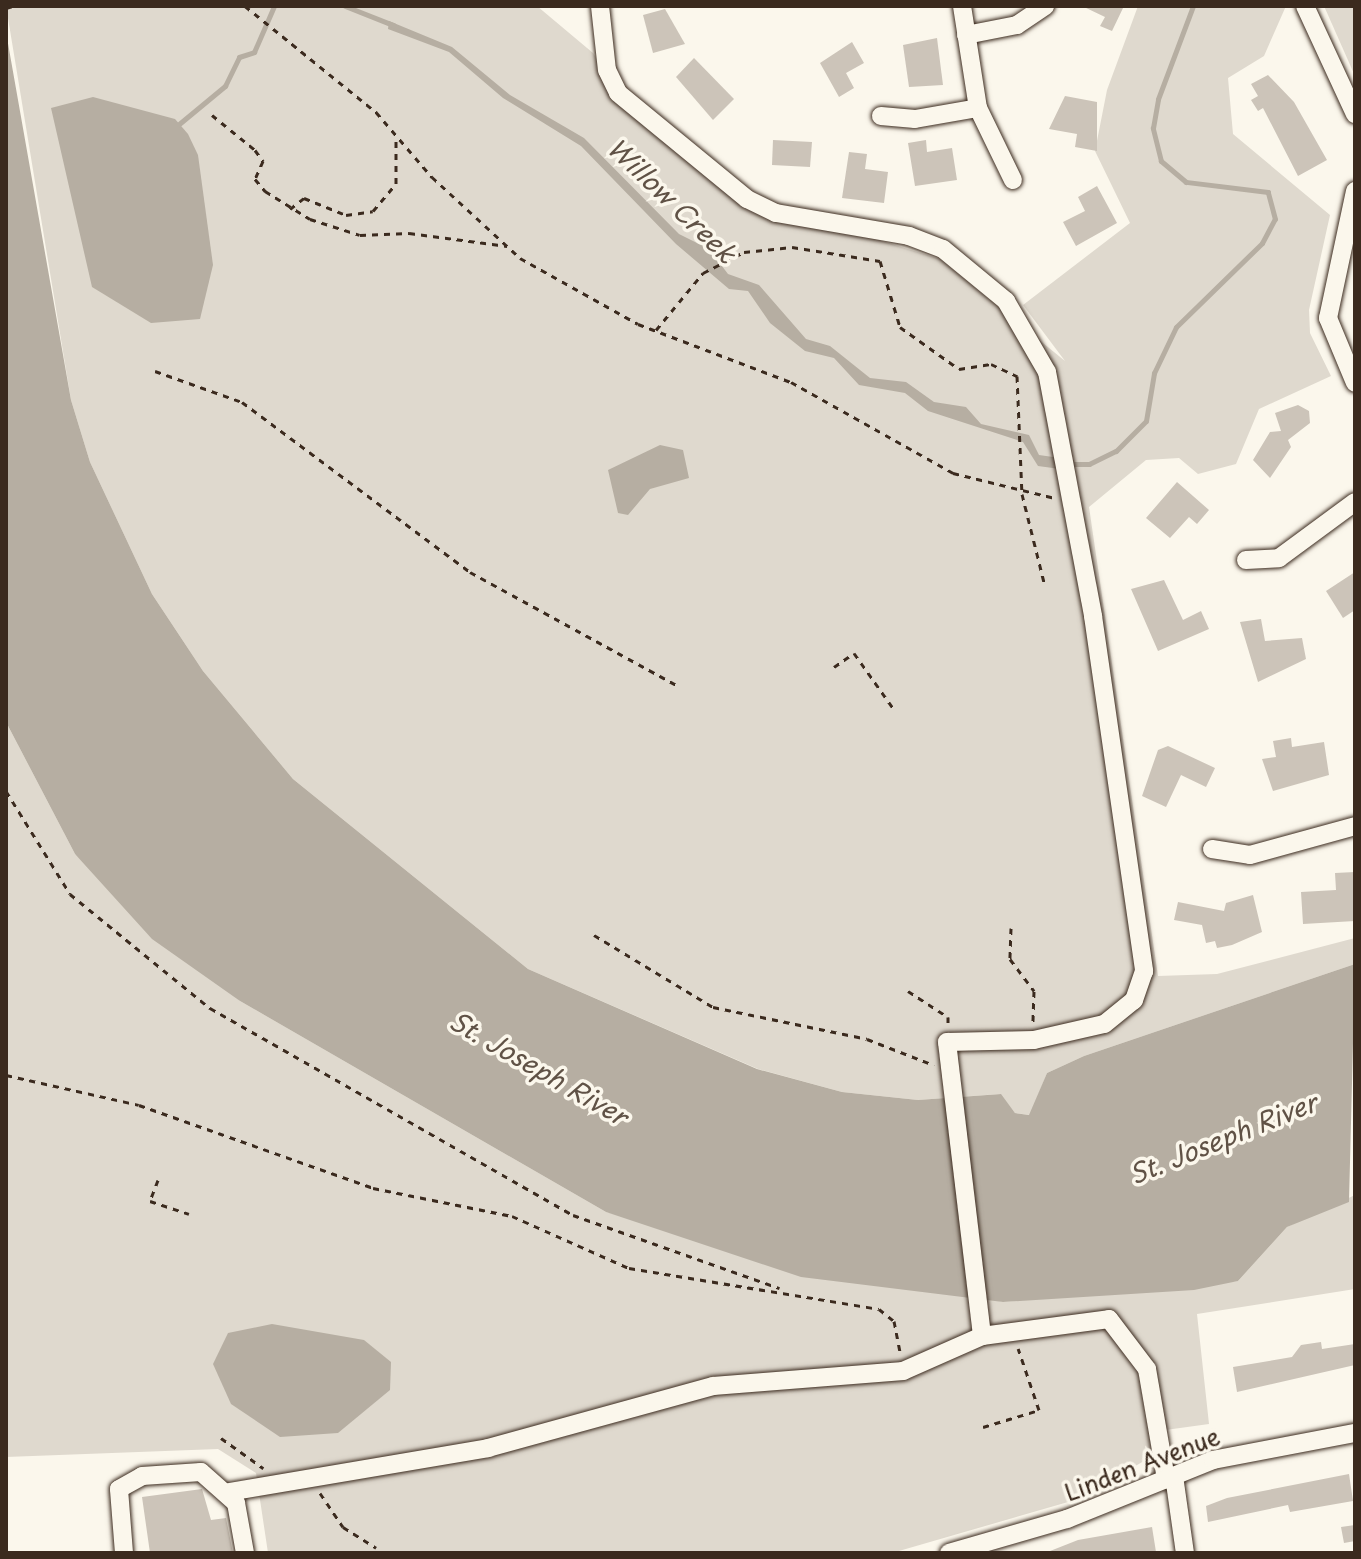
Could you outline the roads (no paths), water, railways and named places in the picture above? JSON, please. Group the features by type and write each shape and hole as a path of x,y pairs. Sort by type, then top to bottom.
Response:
{"street":[{"path":"600,6 610,80 756,205 909,236 956,259 1006,301 1031,337 1050,385 1071,497 1144,971 1123,1012 1082,1031 1034,1040 947,1042 948,1086 980,1328"},
{"path":"962,6 978,108 1013,180"},
{"path":"966,35 1017,25 1045,6"},
{"path":"1305,6 1355,114"},
{"path":"881,116 915,119 978,108"},
{"path":"1355,191 1328,318 1355,383"},
{"path":"1246,560 1279,558 1355,502"},
{"path":"1212,849 1250,855 1355,826"},
{"path":"229,1492 488,1448 713,1386 903,1371 980,1328 1011,1334 1109,1319 1147,1369 1185,1553"},
{"name":"Linden Avenue","path":"949,1553 1067,1519 1242,1452 1355,1433"},
{"path":"124,1553 116,1507 127,1481 201,1472 229,1492 245,1553"}],"water":[{"path":"389,21 452,47 510,95 584,138 679,234 709,249 728,274 759,285 806,339 830,346 870,378 906,382 934,402 966,407 981,424 1029,435 1039,455 1074,460 1075,471 1038,466 1023,442 928,411 905,393 859,385 834,358 805,351 770,323 748,291 729,289 676,244 581,146 503,98 449,52 388,29"},
{"name":"St. Joseph River","path":"6,32 71,400 90,462 152,594 203,671 293,779 528,969 757,1069 842,1092 918,1100 1001,1094 1015,1113 1029,1115 1047,1073 1084,1056 1355,964 1349,1202 1287,1227 1238,1281 1194,1290 1003,1302 801,1277 606,1212 240,1001 152,939 75,854 6,722"},
{"path":"93,97 175,119 188,134 198,155 213,265 200,319 151,323 92,287 51,108"},
{"path":"660,445 683,450 689,478 650,489 628,515 618,513 608,470"},
{"path":"272,1324 364,1340 391,1362 390,1390 338,1433 280,1437 231,1404 213,1364 228,1333"}],"waterway":[{"name":"Willow Creek","path":"179,124 225,86 239,57 254,52 274,6"},
{"name":"Willow Creek","path":"345,6 393,25"},
{"name":"Willow Creek","path":"1067,464 1089,464 1116,451 1146,421 1154,373 1176,327 1262,243 1275,219 1268,192 1186,182 1161,161 1153,128 1158,99 1193,6"}]}
